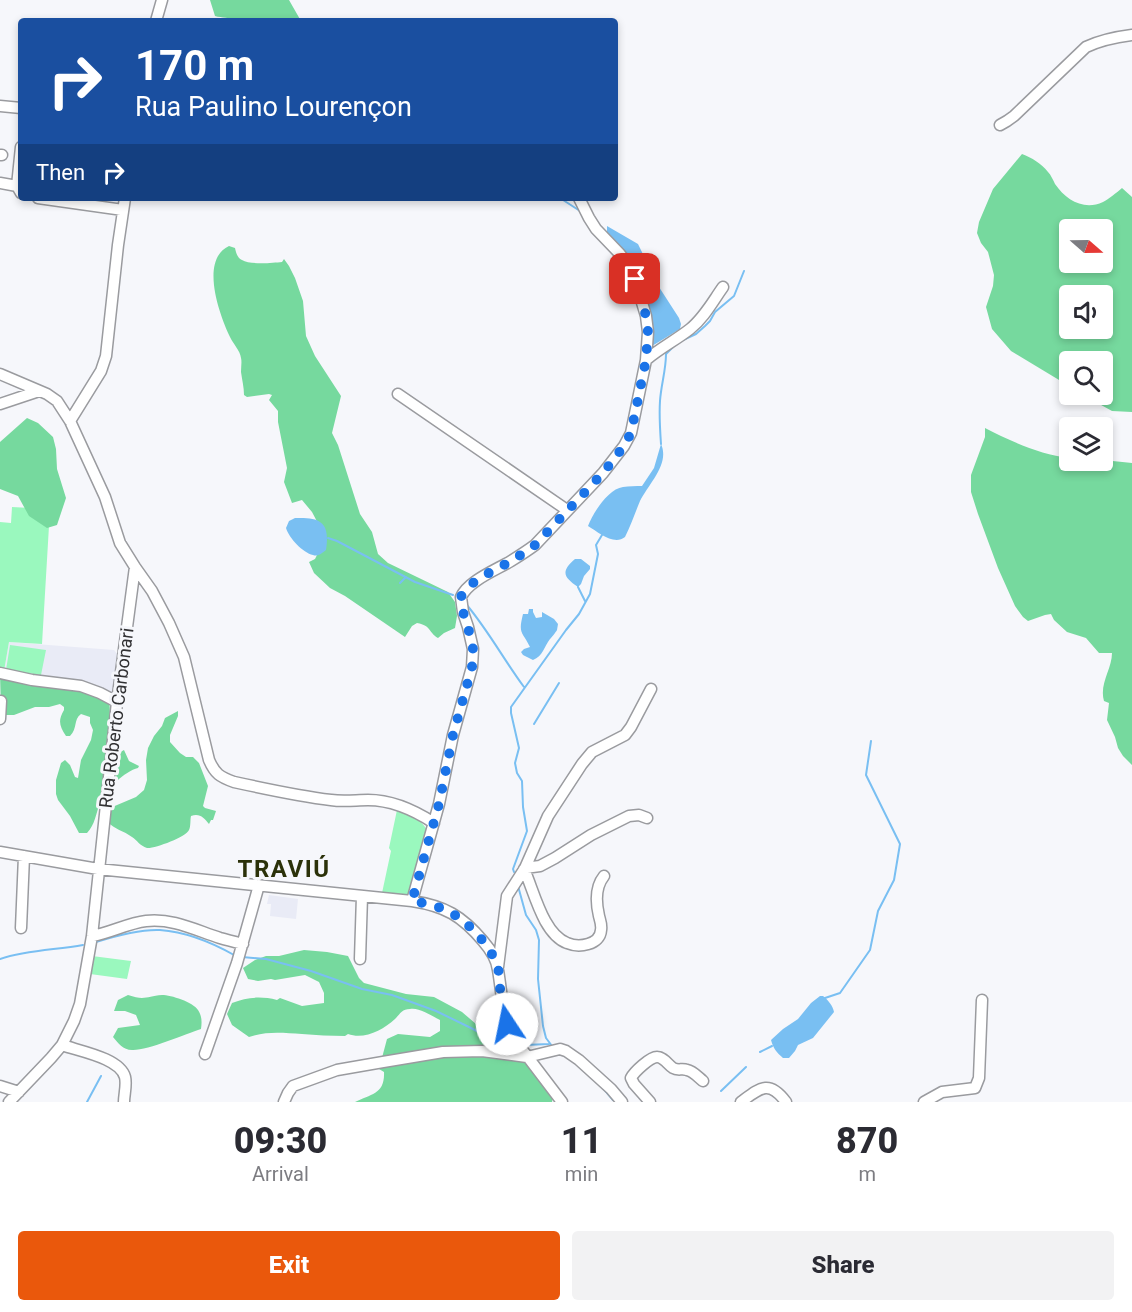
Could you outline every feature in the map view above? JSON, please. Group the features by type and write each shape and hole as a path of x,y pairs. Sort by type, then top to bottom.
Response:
{"street":[{"path":"157,18 162,0"},
{"path":"1000,124 1014,116 1086,47 1104,40 1132,35"},
{"path":"0,106 18,108"},
{"path":"0,183 18,189"},
{"path":"59,201 123,210"},
{"path":"72,425 106,357 124,201"},
{"path":"412,901 434,823 453,735 472,667 473,649 461,597 466,588 535,545 603,473 631,433 646,360 648,332 646,316 635,279 627,263 596,229 580,201"},
{"path":"646,360 691,328 723,287"},
{"path":"0,374 47,394 57,401 72,425 105,497 120,543 152,591 184,657 209,760 214,771 224,779 234,782 312,798 339,801 385,801 402,806 434,823"},
{"path":"0,404 39,391"},
{"path":"398,394 567,510"},
{"name":"Rua Roberto Carbonari","path":"9,1102 62,1045 80,1004 92,936 117,702 135,567"},
{"path":"0,673 32,680 81,686 117,702"},
{"path":"562,1102 511,1035 502,1006 498,968 507,896 524,869 548,816 568,784 592,752 625,735 632,727 651,689"},
{"path":"0,718 1,701"},
{"path":"524,869 540,866 591,835 629,816 639,815 647,818"},
{"path":"0,852 98,869 412,901 437,906 461,918 470,926 492,953 498,968"},
{"path":"21,928 24,856"},
{"path":"524,869 534,897 556,937 580,946 588,944 601,933 597,892 604,876"},
{"path":"205,1054 243,944 260,885"},
{"path":"360,959 362,896"},
{"path":"92,936 144,921 157,920 187,926 243,944"},
{"path":"924,1102 942,1092 975,1088 979,1078 982,1000"},
{"path":"62,1045 117,1064 125,1077 124,1102"},
{"path":"284,1102 293,1086 337,1071 383,1062 443,1052 482,1051 527,1057 560,1049 579,1060 598,1076 622,1102"},
{"path":"650,1102 631,1078 651,1059 657,1057 677,1070 689,1070 702,1081"},
{"path":"0,1086 19,1092"},
{"path":"741,1102 761,1088 770,1087 779,1092 786,1102"}],"shaded area":[{"path":"9,642 114,650 118,655 113,695 4,671"},
{"path":"269,895 298,899 296,919 270,916 271,904 267,904"}],"green space":[{"path":"210,0 289,0 299,18 229,18 215,16"},
{"path":"1022,154 1042,166 1059,190 1076,202 1089,205 1103,202 1122,188 1132,197 1132,412 1112,411 1101,405 1113,405 1113,351 1059,351 1059,380 1011,351 992,329 986,307 994,275 988,252 977,233 979,222 993,189"},
{"path":"229,246 235,248 239,258 246,262 273,263 282,262 284,259 289,266 303,301 306,336 315,356 341,396 332,433 360,514 372,532 378,554 388,563 448,592 455,602 457,616 455,628 438,638 428,627 417,623 412,626 405,637 330,588 314,573 309,562 315,559 319,551 322,531 312,512 302,500 292,503 284,482 287,468 278,411 269,400 272,395 247,397 244,395 240,355 231,340 217,303 213,275 215,263 220,253"},
{"path":"27,418 38,423 53,437 57,469 66,498 57,525 47,528 29,516 18,496 0,489 0,442"},
{"path":"985,428 1026,447 1059,456 1059,471 1113,471 1113,461 1132,463 1132,765 1118,748 1107,720 1109,703 1104,701 1103,689 1112,653 1099,653 1086,638 1067,632 1051,614 1028,621 1015,606 998,568 971,492 971,475 985,437"},
{"path":"12,507 50,509 42,644 9,642 4,671 0,670 0,522 11,523"},
{"path":"10,645 46,650 41,675 6,670"},
{"path":"0,674 43,677 109,701 109,755 113,756 124,750 129,761 139,766 122,777 106,792 87,833 79,833 58,800 56,780 61,763 65,760 75,777 78,778 81,760 91,740 93,730 90,717 81,714 70,736 66,736 60,723 64,707 60,704 35,707 14,715 6,715 1,710"},
{"path":"178,711 170,742 180,753 186,757 193,757 199,763 208,786 203,806 216,811 209,824 199,816 191,816 187,833 170,842 147,848 108,822 110,808 136,797 144,790 147,780 148,748 165,718"},
{"path":"397,810 420,821 428,833 410,895 382,893"},
{"path":"304,950 348,956 364,983 406,994 434,997 462,1012 476,1024 507,1040 517,1056 530,1066 553,1097 552,1102 355,1102 376,1092 382,1085 384,1072 379,1069 387,1039 398,1034 430,1037 440,1031 440,1020 417,1009 405,1010 385,1027 360,1036 275,1033 249,1037 232,1025 227,1014 232,1003 243,999 277,1000 280,998 302,1006 324,1003 324,993 319,982 305,975 258,981 248,979 243,968 266,956 279,956"},
{"path":"92,956 131,961 127,979 90,974"},
{"path":"128,995 142,998 166,995 187,1002 199,1012 201,1029 147,1048 126,1049 113,1037 118,1028 140,1025 136,1015 125,1011 114,1011 118,1000"}],"water":[{"path":"607,226 638,244 659,287 679,318 680,329 652,346 651,322 607,236"},
{"path":"661,444 663,459 661,466 640,501 625,537 611,539 588,526 597,508 612,492 623,487 642,486 654,468"},
{"path":"295,518 312,519 322,523 327,533 326,550 320,554 309,554 297,544 286,528 289,521"},
{"path":"575,559 581,559 590,566 578,587 566,574 567,567"},
{"path":"529,609 533,609 536,618 542,617 542,612 558,624 557,630 541,654 533,660 521,652 530,647 521,629 523,614 528,614"},
{"path":"820,996 828,1001 834,1012 813,1038 798,1045 789,1058 783,1058 771,1040 798,1019"}],"waterway":[{"path":"565,201 580,211"},
{"path":"683,340 696,334 710,321 715,312 734,296 744,271"},
{"path":"661,444 661,395 666,354 673,347"},
{"path":"514,872 513,869 527,831 522,781 515,763 519,748 511,707 579,614 590,594 598,554 596,545 602,535"},
{"path":"328,538 415,582 453,595"},
{"path":"400,583 406,577"},
{"path":"578,587 585,601"},
{"path":"466,604 524,687"},
{"path":"534,724 559,683"},
{"path":"825,998 840,993 870,950 878,911 894,880 900,844 866,775 871,741"},
{"path":"518,886 526,915 536,930 539,940 538,979 543,1026 546,1038 552,1046"},
{"path":"96,942 119,935 160,930 198,938 234,955"},
{"path":"0,959 83,945"},
{"path":"242,957 266,959 311,971 362,989 392,995 436,1011 499,1043 507,1043"},
{"path":"525,1045 549,1044"},
{"path":"760,1052 772,1046"},
{"path":"721,1091 746,1067"},
{"path":"87,1102 101,1076"},
{"path":"603,1088 613,1100"}],"district":[{"name":"TRAVIÚ","path":"284,869"}],"route":[{"path":"507,1024 502,1006 498,968 486,944 470,926 450,911 412,901 439,804 453,735 472,667 473,649 461,597 466,588 535,545 603,473 624,446 631,433 646,360 648,332 646,316 635,279"}]}
